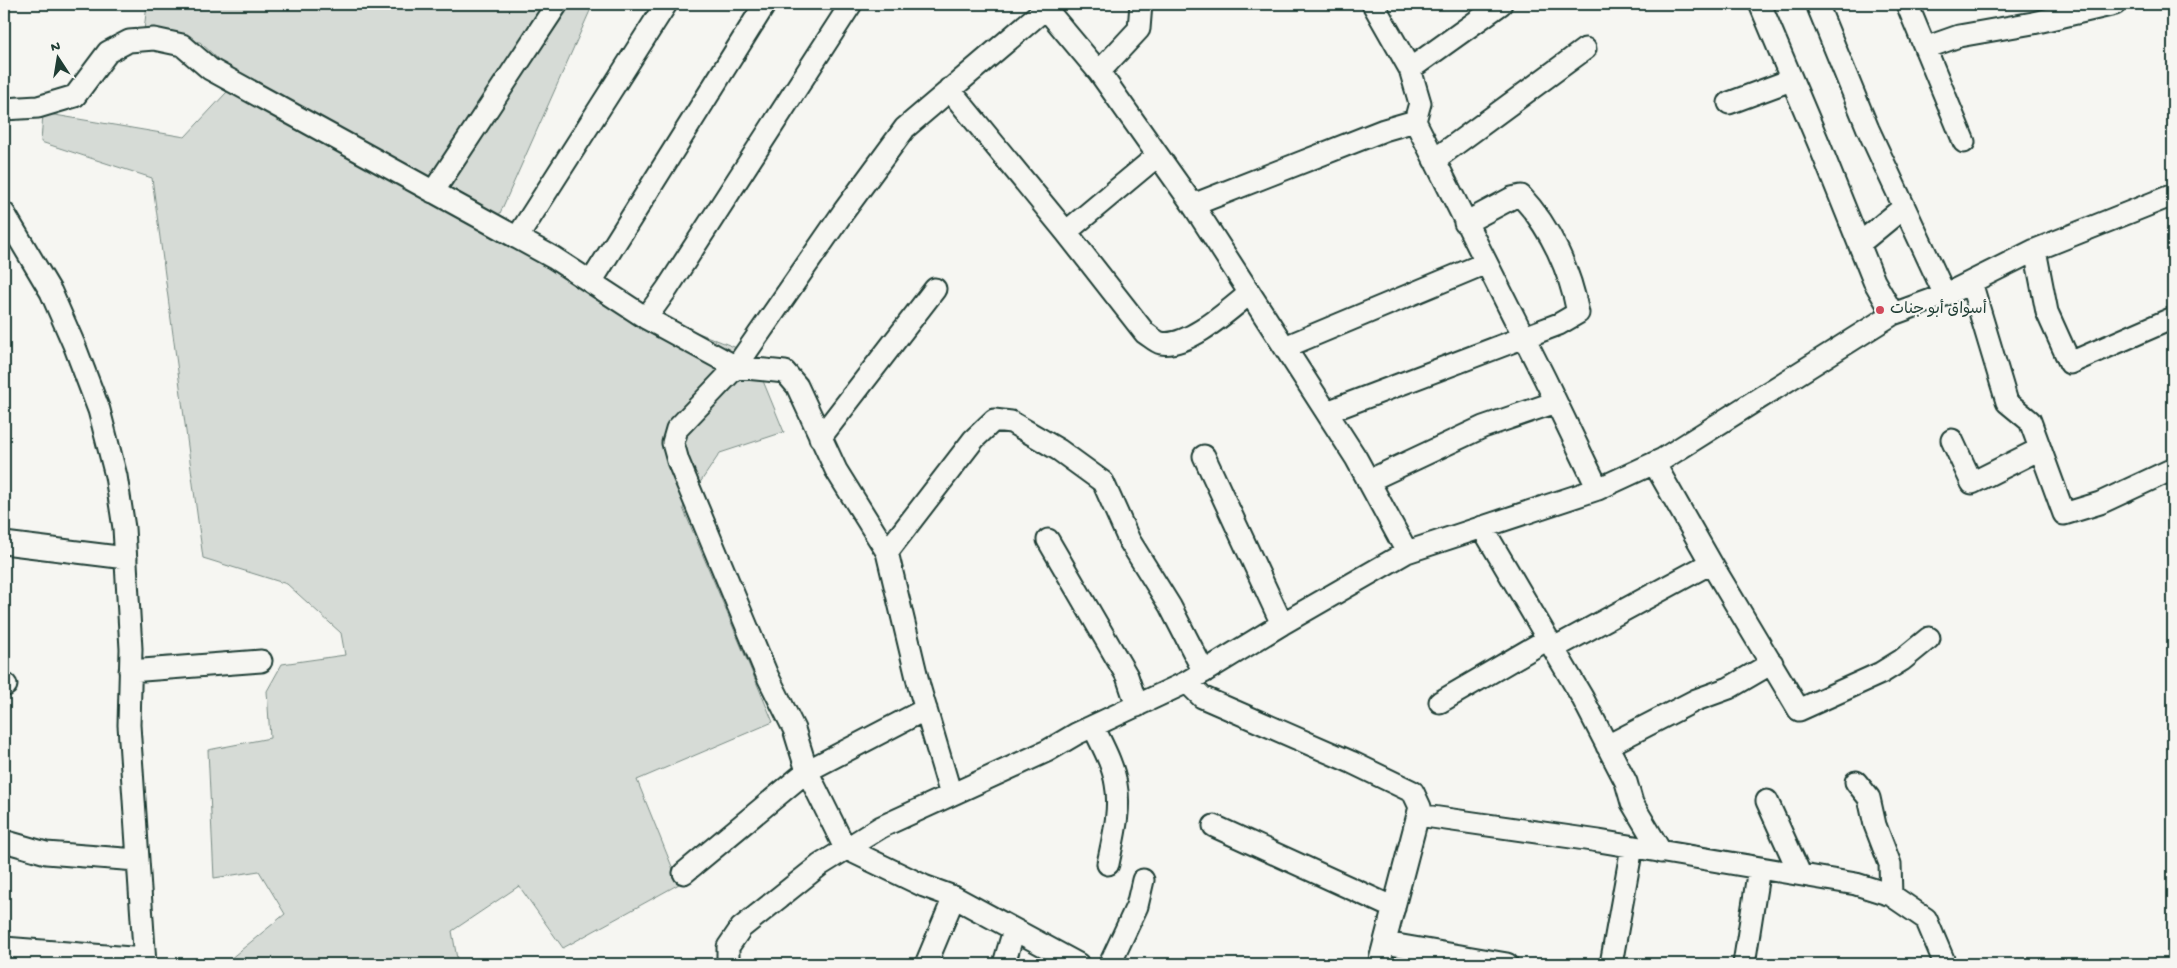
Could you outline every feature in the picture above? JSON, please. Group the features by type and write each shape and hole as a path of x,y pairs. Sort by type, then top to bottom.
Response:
{"street":[{"path":"433,192 557,4"},
{"path":"517,238 666,4"},
{"path":"590,282 765,4"},
{"path":"646,318 667,289 851,4"},
{"path":"1099,72 1139,29 1141,4"},
{"path":"1410,69 1501,4"},
{"path":"1760,4 1874,281 1894,314"},
{"path":"1817,4 1868,128 1945,295"},
{"path":"1907,4 1964,142"},
{"path":"1925,48 1959,36 2049,11 2115,4"},
{"path":"1078,964 954,897 924,886 846,848 807,771 794,729 767,675 678,461 673,443 677,430 736,367 844,211 905,128 1044,6 1099,72 1193,205 1327,412 1407,552"},
{"path":"1378,6 1410,69 1420,103 1414,121 1524,336 1598,489"},
{"path":"4,109 38,107 75,96 108,52 129,40 154,39 182,45 210,69 554,258 646,318 736,367 785,372 797,386 836,470 887,552 926,709 951,795"},
{"path":"1434,160 1585,49"},
{"path":"1729,103 1791,80"},
{"path":"949,89 1066,232 1145,333 1160,343 1178,342 1202,329 1250,293"},
{"path":"1193,205 1384,130 1414,121"},
{"path":"1066,232 1157,156"},
{"path":"728,964 728,947 741,928 820,865 880,828 1047,751 1196,677 1282,624 1407,552 1598,489 1654,463 1894,314 1945,295 2035,250 2173,195"},
{"path":"1327,412 1559,324 1578,313 1566,267 1537,213 1521,196 1512,198 1465,223"},
{"path":"1859,244 1904,207"},
{"path":"4,215 51,292 75,347 99,410 116,476 124,528 126,558 130,671 129,725 144,962 4,948"},
{"path":"2035,250 2046,312 2070,363 2173,318"},
{"path":"1285,347 1486,263"},
{"path":"1971,282 2006,402 2030,420 2064,514 2100,503 2173,469"},
{"path":"820,438 935,289"},
{"path":"1368,481 1483,427 1556,402"},
{"path":"887,552 974,439 994,420 1011,422 1059,450 1104,482 1129,540 1170,606 1202,697 1351,762 1413,792 1420,807 1379,964"},
{"path":"1952,440 1972,483 2040,449"},
{"path":"1204,456 1282,624"},
{"path":"1654,463 1711,564 1799,710 1881,673 1902,660 1929,638"},
{"path":"1482,527 1551,644 1626,782 1632,803 1661,852"},
{"path":"1048,540 1127,676 1136,706"},
{"path":"4,543 126,558"},
{"path":"1440,702 1711,564"},
{"path":"130,671 261,660"},
{"path":"1607,746 1696,700 1729,688 1772,663"},
{"path":"684,874 807,771 926,709"},
{"path":"1094,726 1109,761 1116,782 1118,798 1108,864"},
{"path":"1856,782 1869,798 1875,825 1890,864 1892,895"},
{"path":"1767,802 1800,874"},
{"path":"1418,815 1632,847 1856,884 1892,895 1926,919 1945,964"},
{"path":"1214,826 1394,908"},
{"path":"4,841 46,853 137,860"},
{"path":"1610,964 1632,847"},
{"path":"1744,964 1759,868"},
{"path":"1110,964 1137,906 1144,880"},
{"path":"926,964 954,897"},
{"path":"1004,964 1014,930"},
{"path":"1385,943 1507,964"}],"shaded area":[{"path":"147,4 593,4 493,229 602,295 752,354 784,432 720,453 683,508 773,722 637,780 679,884 563,948 519,886 452,931 458,964 224,964 285,914 259,871 214,878 208,750 270,738 267,691 282,664 345,655 341,633 287,584 203,558 152,178 41,142 43,113 185,137 239,79 200,42 143,40"}],"place":[{"name":"أسواق أبو جنات","path":"1880,310"}]}
